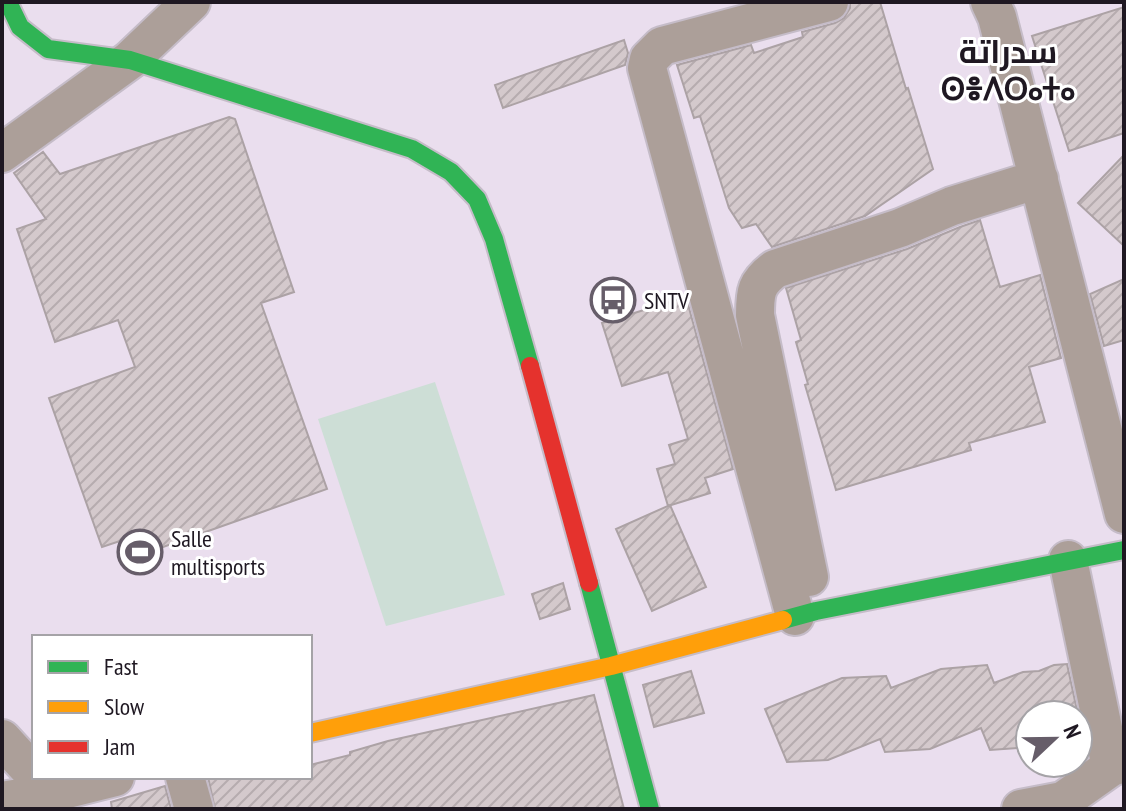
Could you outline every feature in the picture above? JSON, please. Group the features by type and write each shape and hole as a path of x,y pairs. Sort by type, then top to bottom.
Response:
{"street":[{"path":"8,2 20,27 48,49 130,60 412,149 451,172 477,199 494,239 650,809"},
{"path":"2,153 130,60 191,2"},
{"path":"805,614 647,68 649,59 662,46 829,2"},
{"path":"990,2 997,17 1124,514"},
{"path":"805,614 755,315 757,287 763,277 775,269 900,228 952,206 1039,179"},
{"path":"312,733 611,666 805,614 1124,550"},
{"path":"1021,809 1064,805 1117,765 1068,560"},
{"path":"2,739 32,774"},
{"path":"2,801 44,788 102,779"},
{"path":"186,779 194,809"}],"shaded area":[{"path":"435,382 505,595 386,626 318,419"}],"building":[{"path":"880,2 933,169 865,216 772,247 756,224 742,228 729,208 700,116 694,118 677,65 751,45 754,53 803,37 802,32 844,18 850,3"},
{"path":"1124,7 1124,133 1069,151 1032,36"},
{"path":"624,40 628,53 625,65 503,108 495,85"},
{"path":"229,117 235,119 294,292 261,303 327,489 132,558 126,539 102,547 49,398 135,367 118,320 55,342 17,229 46,219 14,173 43,152 60,174"},
{"path":"1124,155 1124,246 1078,203"},
{"path":"980,220 1000,287 1040,275 1061,358 1029,367 1045,422 969,443 971,450 836,490 805,385 808,384 796,342 801,340 786,288 907,249"},
{"path":"1124,279 1124,340 1104,346 1090,294"},
{"path":"686,297 733,469 705,478 710,493 668,506 657,469 675,464 669,445 688,439 668,372 622,386 602,323"},
{"path":"670,505 706,587 652,611 616,529"},
{"path":"563,583 570,609 540,619 532,594"},
{"path":"1067,664 1075,699 1014,699 1014,748 990,750 981,728 930,749 885,752 880,739 828,760 787,762 765,709 842,678 886,676 891,688 941,669 987,665 994,683"},
{"path":"691,671 704,713 654,727 643,685"},
{"path":"594,695 624,809 215,809 208,779 312,779 312,764 388,741"},
{"path":"165,786 171,809 112,809 111,802"}],"traffic: fast":[{"path":"8,2 20,27 48,49 130,60 412,149 451,172 477,199 494,239 530,366"},
{"path":"783,620 1124,550"},
{"path":"589,583 650,809"}],"traffic: slow":[{"path":"312,733 611,666 783,620"}],"traffic: jam":[{"path":"530,366 589,583"}],"place":[{"name":"SNTV","path":"613,300"},
{"name":"Salle multisports","path":"140,552"}],"district":[{"name":"سدراتة ⵙⴻⴷⵔⴰⵜⴰ","path":"1008,70"}]}
